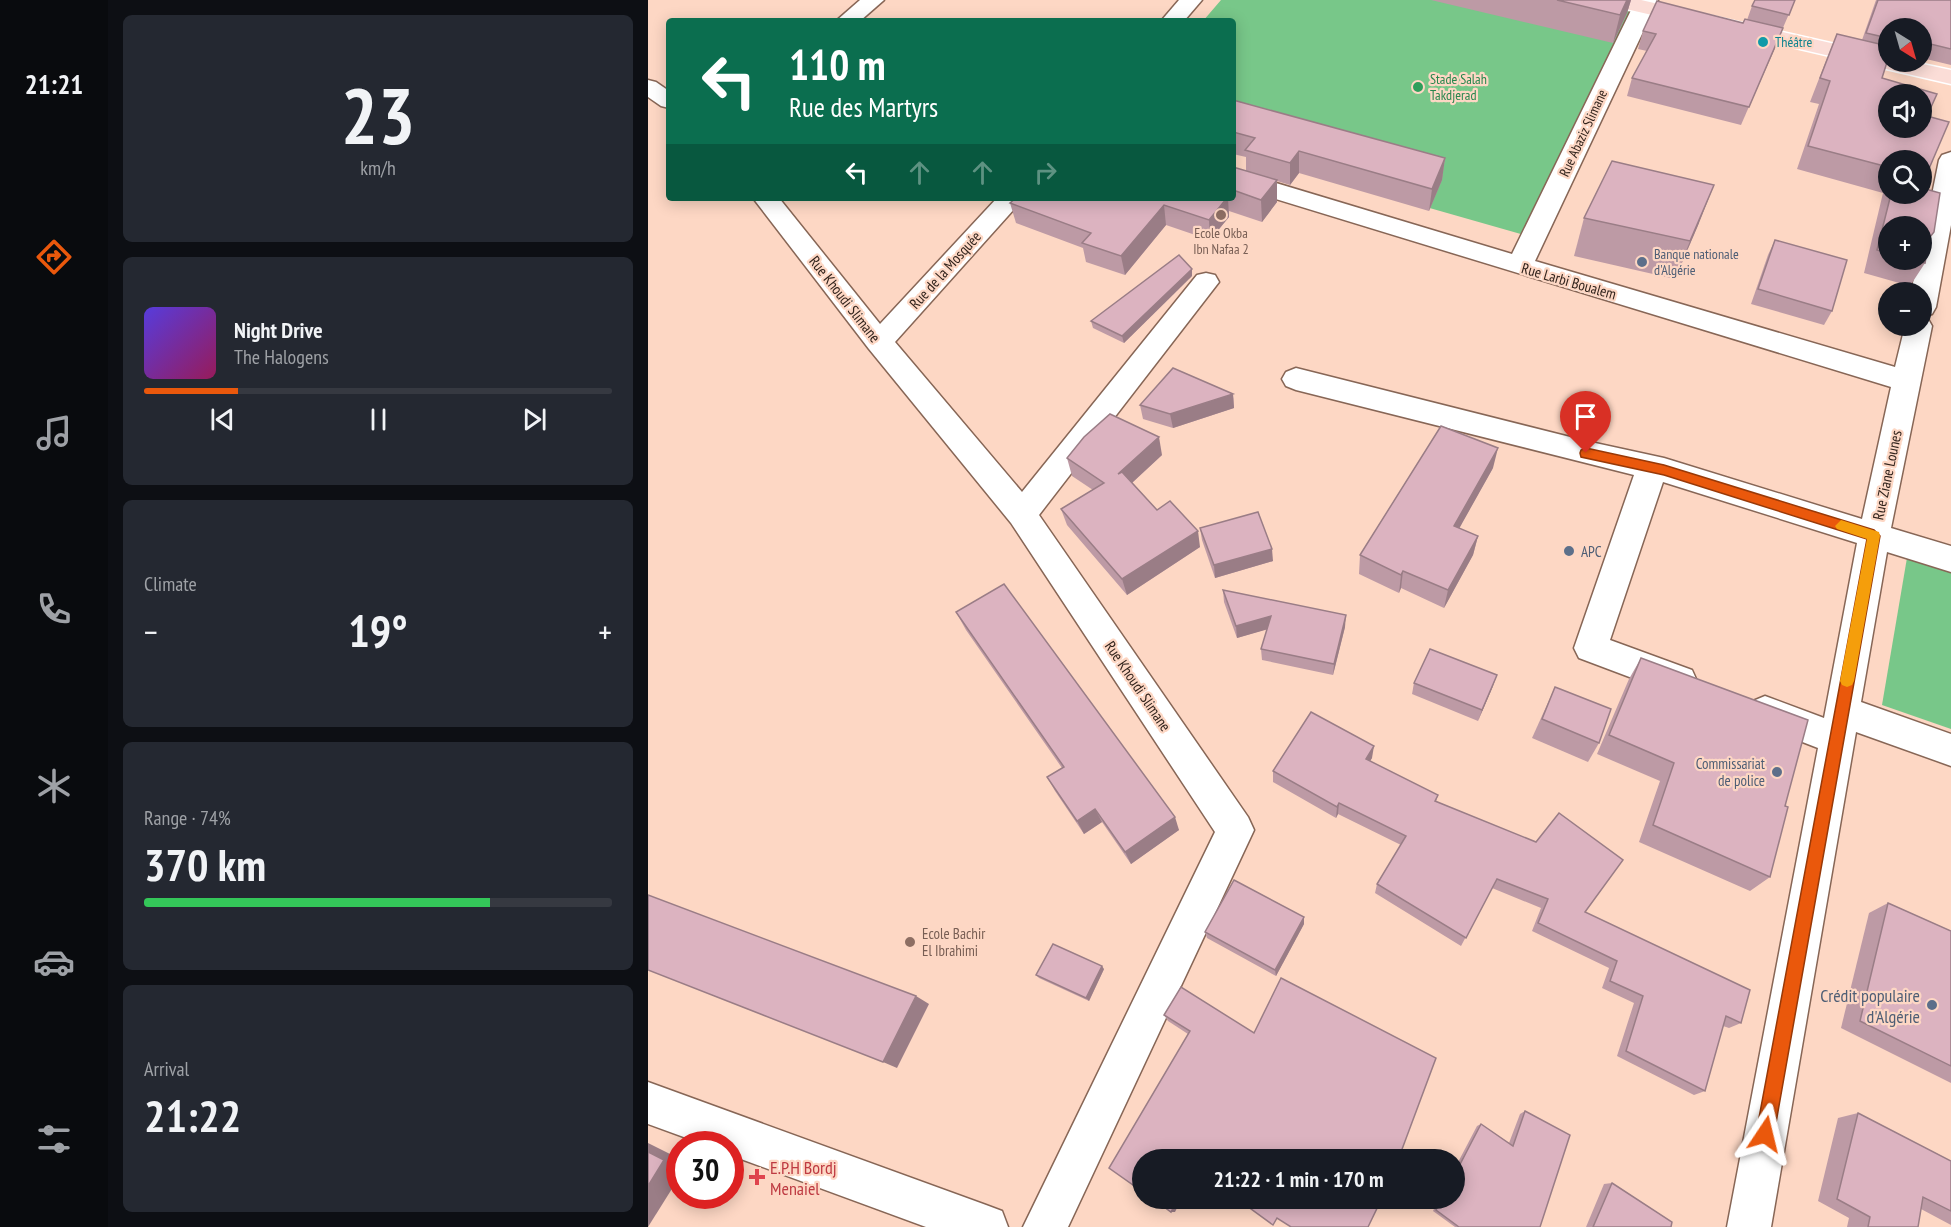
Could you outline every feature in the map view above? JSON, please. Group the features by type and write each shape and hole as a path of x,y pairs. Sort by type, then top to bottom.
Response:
{"main road":[{"path":"1613,0 1645,3 1951,77"}],"street":[{"path":"851,18 873,0"},
{"path":"1175,18 1191,0"},
{"name":"Rue Abaziz Slimane","path":"1520,266 1645,3"},
{"path":"1927,282 1951,160"},
{"name":"Rue Larbi Boualem","path":"1236,179 1907,381"},
{"name":"Rue Khoudi Slimane","path":"768,201 879,342 1022,513 1234,830 1045,1227"},
{"name":"Rue de la Mosquée","path":"879,342 1008,201"},
{"path":"1022,513 1206,282"},
{"name":"Rue Ziane Lounes","path":"1749,1227 1874,536 1916,336"},
{"path":"1296,379 1652,468 1951,559"},
{"path":"1652,468 1591,648 1725,697 1951,750"},
{"path":"648,1103 985,1227"}],"green space":[{"name":"Stade Salah Takdjerad","path":"1221,0 1579,0 1640,14 1528,236 1236,153 1236,18 1206,18"},
{"path":"1909,546 1951,560 1951,729 1882,705"}],"building":[{"path":"1557,0 1627,0 1620,15"},
{"path":"1755,0 1795,0 1789,15 1752,6"},
{"path":"1878,0 1951,0 1951,49 1932,44 1932,18 1878,18 1878,36 1866,33"},
{"path":"1657,1 1743,23 1745,19 1783,28 1749,107 1632,78 1656,34 1643,31"},
{"path":"1837,34 1878,44 1878,72 1884,72 1882,78 1903,84 1878,84 1878,138 1932,138 1932,117 1949,122 1932,162 1932,150 1878,150 1878,164 1808,146 1830,81 1820,78"},
{"path":"1932,93 1937,94 1932,105"},
{"path":"1236,101 1445,158 1432,189 1299,151 1290,163 1245,150 1255,138 1236,133"},
{"path":"1612,161 1714,185 1690,241 1584,218"},
{"path":"1236,168 1277,180 1261,200 1236,191"},
{"path":"1932,191 1940,193 1932,234 1932,216 1886,216 1888,204 1932,204"},
{"path":"1012,201 1225,201 1209,220 1164,205 1121,256 1082,243 1091,233 1010,203"},
{"path":"1775,240 1847,260 1832,311 1758,289"},
{"path":"1179,255 1192,269 1122,336 1091,321"},
{"path":"1173,368 1233,394 1170,414 1140,405"},
{"path":"1110,414 1159,437 1118,474 1122,472 1157,510 1170,501 1198,531 1122,579 1061,509 1104,483 1067,458 1084,437"},
{"path":"1441,426 1498,448 1454,526 1478,536 1448,590 1403,571 1401,575 1360,555"},
{"path":"1258,512 1272,549 1214,565 1200,528"},
{"path":"1004,584 1175,817 1125,852 1095,809 1077,821 1047,777 1064,767 956,612"},
{"path":"1223,590 1346,615 1334,664 1261,649 1271,616 1236,626"},
{"path":"1430,649 1497,675 1482,710 1414,683"},
{"path":"1641,658 1808,720 1785,806 1788,807 1770,877 1653,825 1674,763 1609,735"},
{"path":"1555,687 1611,709 1599,743 1542,719"},
{"path":"1311,712 1374,746 1366,759 1438,795 1435,801 1536,842 1559,813 1623,860 1585,912 1750,990 1741,1023 1726,1016 1705,1091 1626,1051 1643,996 1610,981 1617,961 1538,923 1548,899 1497,879 1466,938 1377,884 1406,836 1339,803 1337,807 1273,771"},
{"path":"1234,880 1304,917 1275,970 1205,932"},
{"path":"648,895 916,996 883,1062 648,970"},
{"path":"1888,903 1951,931 1951,1066 1860,1021"},
{"path":"1053,944 1102,966 1086,998 1036,975"},
{"path":"1281,978 1436,1058 1402,1149 1132,1149 1132,1184 1109,1168 1190,1031 1164,1015 1181,987 1254,1033"},
{"path":"1525,1111 1570,1135 1540,1227 1459,1227 1436,1210 1465,1209 1465,1155 1481,1124 1513,1146"},
{"path":"1858,1113 1951,1161 1951,1211 1923,1197 1918,1227 1868,1227 1870,1217 1837,1199"},
{"path":"648,1152 664,1160 648,1186"},
{"path":"1612,1183 1672,1222 1671,1227 1593,1227"},
{"path":"1251,1209 1377,1209 1368,1227 1291,1227 1277,1218 1273,1225"}],"slow traffic":[{"path":"1841,526 1874,536 1847,681"}],"place":[{"name":"Théâtre","path":"1763,42"},
{"name":"Stade Salah Takdjerad","path":"1418,87"},
{"name":"Ecole Okba Ibn Nafaa 2","path":"1221,215"},
{"name":"Banque nationale d'Algérie","path":"1642,262"},
{"name":"APC","path":"1569,551"},
{"name":"Commissariat de police","path":"1777,772"},
{"name":"Ecole Bachir El Ibrahimi","path":"910,942"},
{"name":"Crédit populaire d'Algérie","path":"1932,1005"},
{"name":"E.P.H Bordj Menaiel","path":"757,1177"}],"route":[{"path":"1586,453 1664,470 1874,536 1765,1134"}]}
